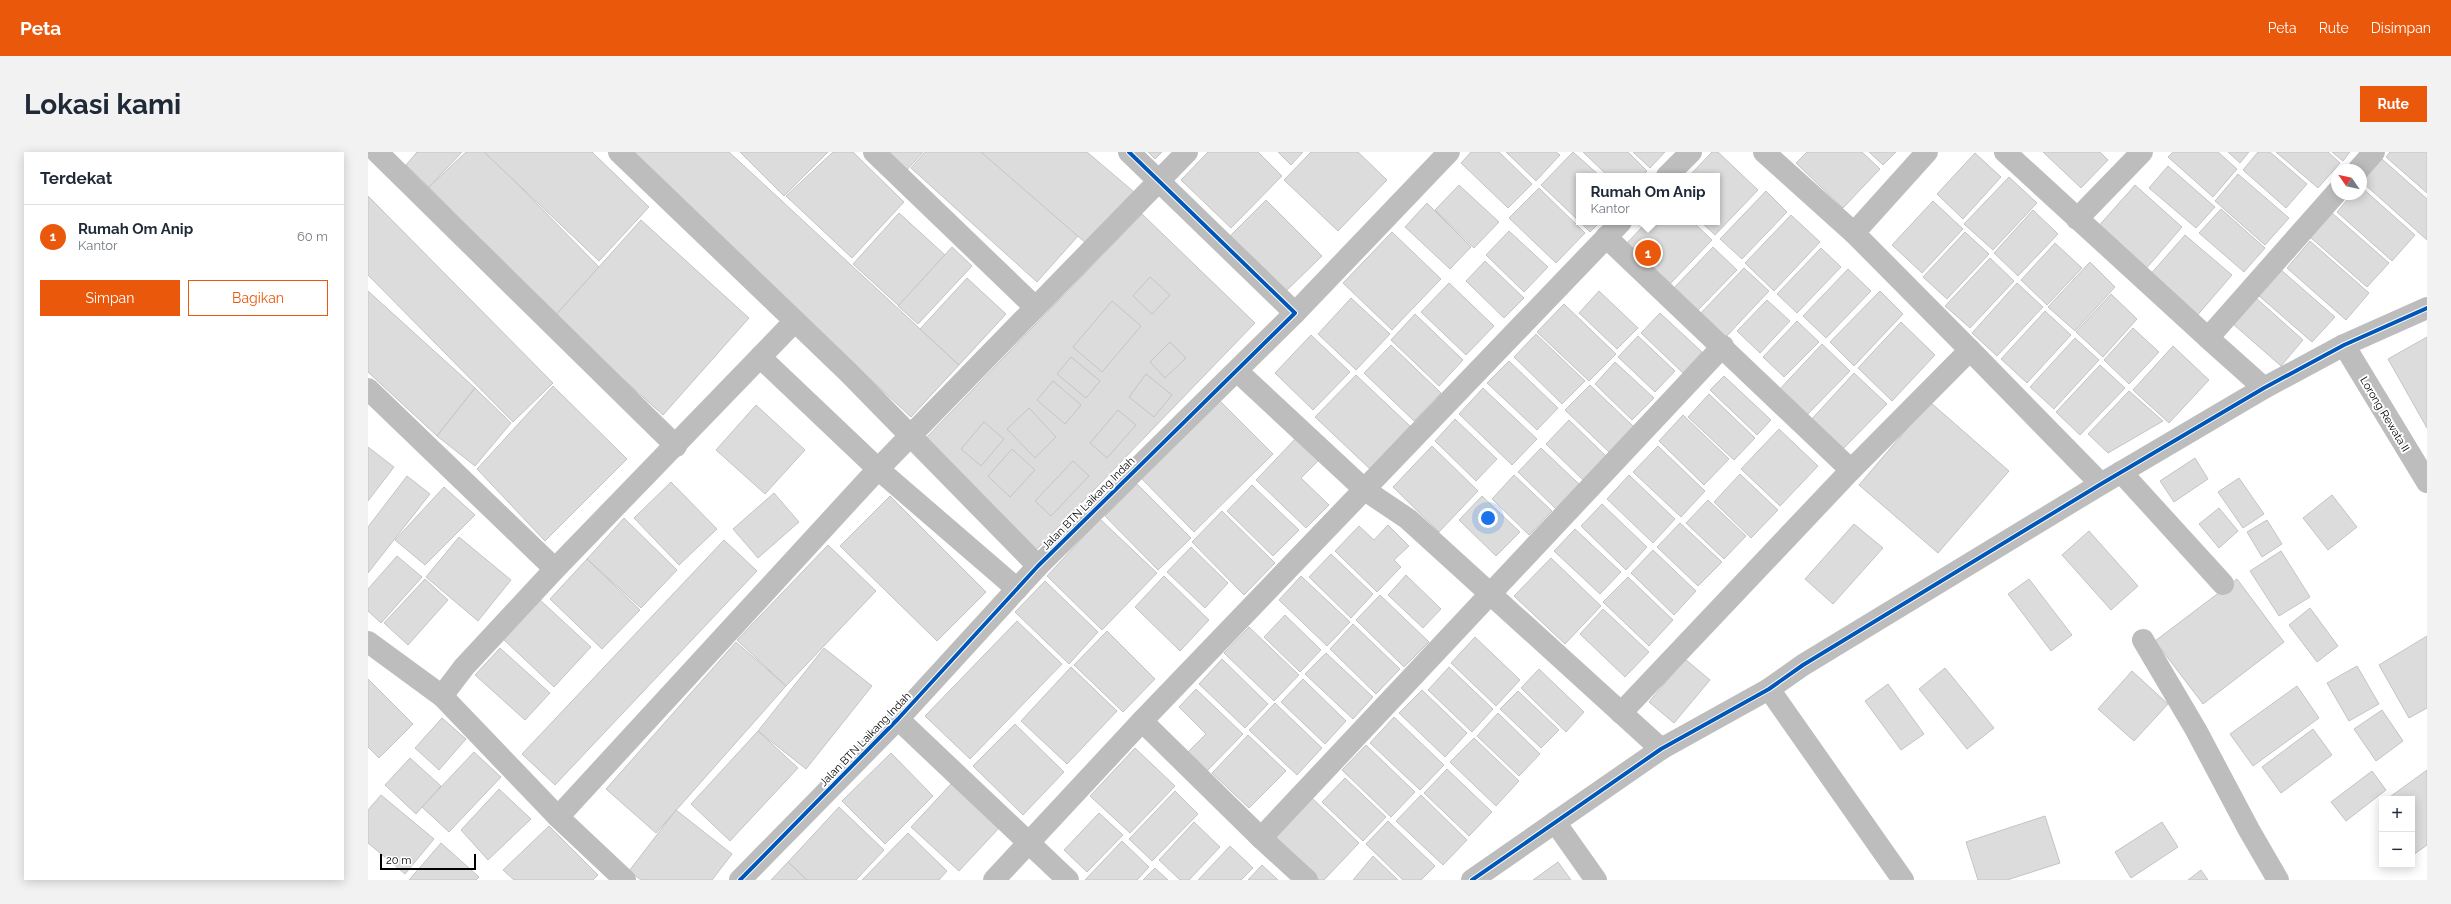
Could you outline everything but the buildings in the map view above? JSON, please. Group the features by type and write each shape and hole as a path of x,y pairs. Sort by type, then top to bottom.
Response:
{"street":[{"path":"377,152 676,446"},
{"path":"618,152 911,435 1038,566"},
{"path":"874,152 1035,308"},
{"path":"1129,152 1159,179 1295,313"},
{"path":"558,817 878,469 1159,179 1187,152"},
{"name":"Jalan BTN Laikang Indah","path":"740,880 898,719 1038,566 1171,432 1295,313 1448,152"},
{"path":"1670,173 1691,152"},
{"path":"1764,152 1854,233 2101,484"},
{"path":"1854,233 1927,152"},
{"path":"2005,152 2264,388"},
{"path":"2077,219 2142,152"},
{"path":"2363,164 2374,152"},
{"path":"2208,338 2331,199"},
{"path":"994,880 1142,721 1614,230 1723,346 1851,470"},
{"path":"1472,880 1661,749 1769,689 1803,665 2121,472 2264,388 2344,345 2427,308"},
{"path":"442,696 464,667 554,569 676,446 794,321"},
{"name":"Lorong Rewata II","path":"2344,345 2427,482"},
{"path":"1261,838 1492,594 1723,346"},
{"path":"1621,713 1851,470 1970,350"},
{"path":"760,357 878,469 1017,589"},
{"path":"1236,371 1365,490 1408,520 1492,594 1661,749"},
{"path":"368,389 554,569"},
{"path":"2121,472 2223,584"},
{"path":"2143,640 2196,730 2249,830 2278,880"},
{"path":"368,642 442,696 558,817 625,880"},
{"path":"1769,689 1903,880"},
{"path":"898,719 1068,880"},
{"path":"1142,721 1261,838 1307,880"},
{"path":"1555,822 1596,880"}],"cycle path":[{"path":"740,880 898,719 1038,566 1295,313 1129,152"},
{"path":"1472,880 1661,749 1769,689 1803,665 2101,484 2264,388 2344,345 2427,308"}],"place":[{"name":"Rumah Om Anip","path":"1648,253"}]}
